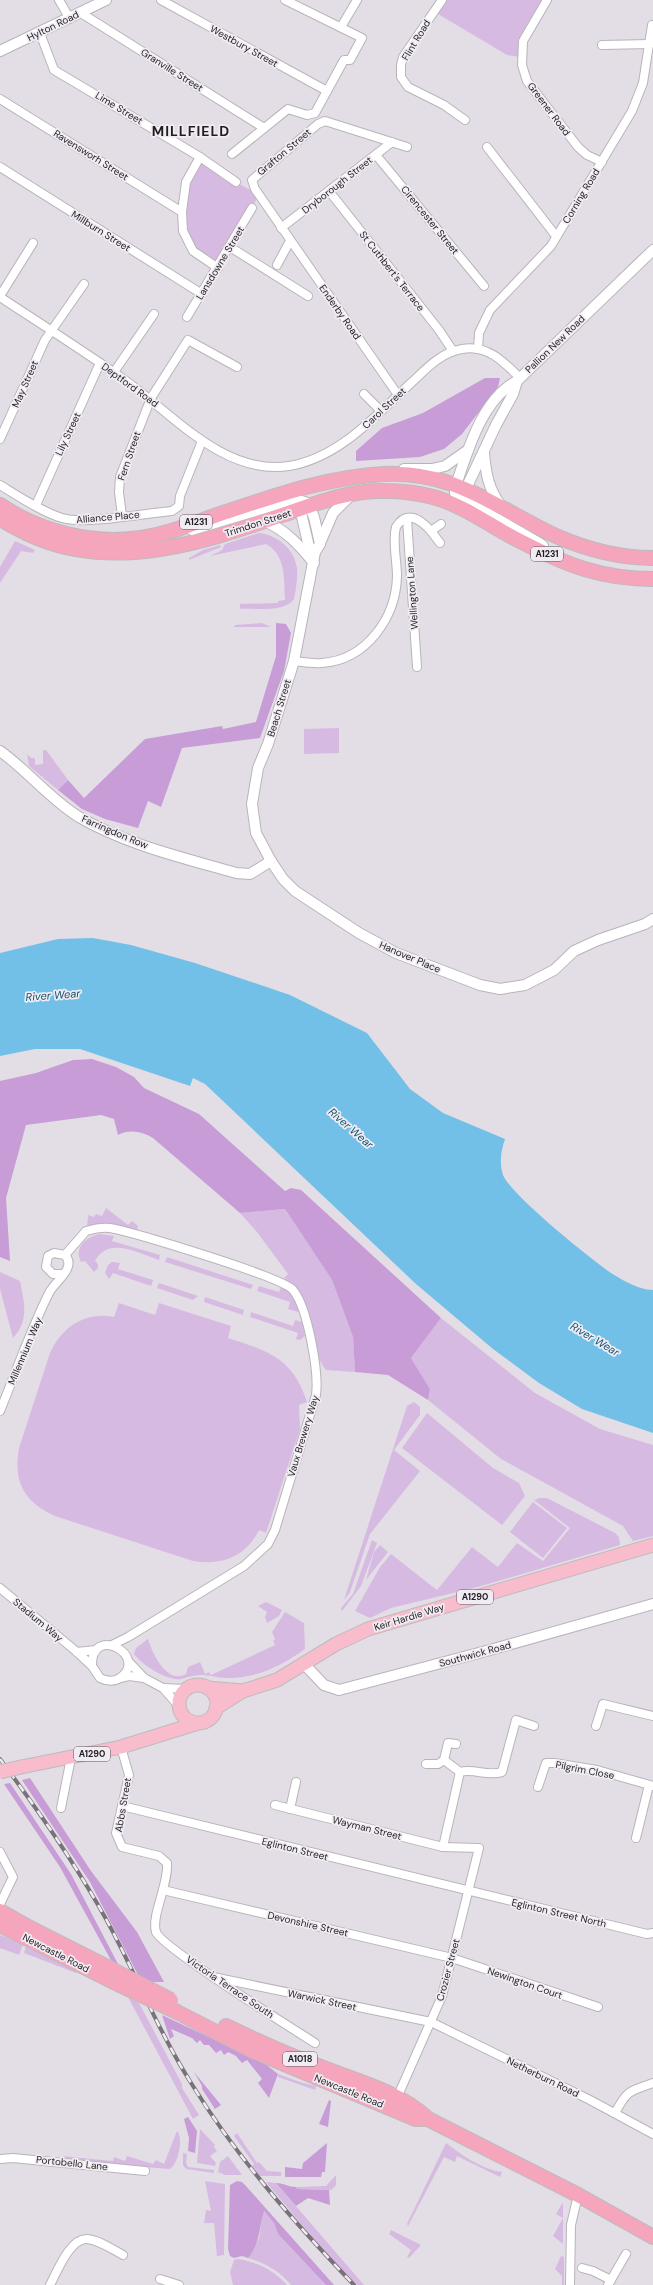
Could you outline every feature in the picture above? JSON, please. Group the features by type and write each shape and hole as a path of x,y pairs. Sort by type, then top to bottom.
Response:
{"highway":[{"name":"Trimdon Street","path":"0,505 25,519 53,530 94,539 141,538 178,529 313,485 341,478 393,473"},
{"name":"A1231","path":"393,473 425,476 458,494 522,542 569,564 608,577 653,580"},
{"name":"Trimdon Street","path":"0,519 26,534 54,544 106,553 149,551 188,544 264,521 303,505 352,494 385,491 413,493 433,497 458,494"},
{"name":"A1231","path":"458,494 501,506 554,535 588,549 615,555 653,558"},
{"name":"A1018","path":"0,1911 28,1927 113,1970 174,2006 394,2103 417,2108 428,2119 578,2195 653,2236"},
{"name":"Newcastle Road","path":"0,1925 120,1985 174,2006"}],"main road":[{"name":"Keir Hardie Way","path":"243,1691 277,1680 336,1644 368,1629 653,1545"},
{"path":"162,1735 179,1707 180,1696 186,1689 196,1685 207,1688 215,1696 215,1714 207,1721 195,1724 185,1719 179,1707"},
{"name":"A1290","path":"207,1688 243,1691"},
{"name":"A1290","path":"216,1708 243,1691"},
{"name":"A1290","path":"0,1772 121,1747 195,1724"}],"street":[{"path":"59,0 70,19"},
{"name":"Hylton Road","path":"0,51 70,19 106,0"},
{"name":"Westbury Street","path":"161,0 327,91"},
{"path":"232,154 288,109 312,115 318,110 344,60 350,60 362,38 285,0"},
{"path":"341,27 357,0"},
{"name":"Flint Road","path":"442,0 403,57 401,77 408,87 444,105 465,120"},
{"name":"Greener Road","path":"547,0 523,41 521,57 524,74 578,147 587,155 602,162"},
{"name":"Granville Street","path":"80,13 264,128"},
{"name":"Corning Road","path":"478,349 480,333 490,310 551,246 639,97 647,69 652,25"},
{"name":"Lime Street","path":"40,33 54,70 200,157 236,182"},
{"path":"602,45 650,44"},
{"name":"Ravensworh Street","path":"0,99 182,212"},
{"name":"Grafton Street","path":"281,228 255,189 252,180 318,124 325,121 392,142"},
{"path":"392,142 406,147"},
{"name":"Dryborough Street","path":"281,228 392,142"},
{"path":"487,147 556,236"},
{"name":"Cirencester Street","path":"376,155 484,286"},
{"path":"200,157 188,177 182,212 184,231 193,251 218,268"},
{"name":"Millburn Street","path":"0,167 202,294"},
{"name":"St Cuthbert's Terrace","path":"329,192 439,330 453,351"},
{"name":"Lansdowne Street","path":"187,317 230,248 252,208"},
{"name":"Enderby Road","path":"281,228 398,395"},
{"path":"277,265 290,241"},
{"path":"0,297 33,243"},
{"path":"230,248 308,296"},
{"name":"Pallion New Road","path":"458,494 471,447 485,415 505,387 518,380 653,250"},
{"name":"May Street","path":"0,439 45,340 84,284"},
{"name":"Deptford Road","path":"0,297 151,398 176,422 202,441 250,465 267,468 287,466"},
{"path":"114,372 154,314"},
{"name":"Fern Street","path":"122,516 119,492 120,477 151,398 188,340 237,367"},
{"name":"Carol Street","path":"287,466 311,461 325,454 356,434 435,361 453,351 470,348 478,349"},
{"path":"458,494 484,452 496,425 513,394 518,380 500,359 489,352 478,349"},
{"name":"Lily Street","path":"36,505 100,363"},
{"path":"364,394 381,411"},
{"name":"Alliance Place","path":"0,485 62,518 73,520 122,516 176,509 202,441"},
{"name":"Pallion New Road","path":"393,473 406,468 432,469 445,466 456,460 471,447"},
{"path":"484,452 487,481 492,494 501,506"},
{"path":"178,529 193,530 290,500 303,505 313,485"},
{"path":"317,548 333,513 352,494"},
{"name":"Beach Street","path":"270,861 256,833 253,819 254,786 258,768 268,744 294,661 317,548 303,505"},
{"path":"294,661 322,664 331,662 362,648 376,635 389,614 395,590 396,527 401,521 407,519 419,519 440,543"},
{"name":"Wellington Lane","path":"407,519 417,667"},
{"path":"264,521 276,526 291,536 314,563"},
{"path":"431,531 441,524"},
{"name":"Farringdon Row","path":"0,751 54,798 79,817 133,841 236,873 250,874 270,861"},
{"name":"Hanover Place","path":"270,861 283,879 295,890 359,933 396,953 480,985 500,989 525,985 554,970 566,958 580,948 645,924 653,919"},
{"name":"Vaux Brewery Way","path":"65,1255 86,1231 110,1228 247,1269 280,1281 293,1289 301,1304 318,1381 316,1395 275,1530 268,1544 244,1566 128,1637 112,1645"},
{"path":"58,1252 65,1255 69,1264 67,1270 62,1274 56,1275 50,1273 46,1263 48,1256 58,1252"},
{"name":"Millennium Way","path":"49,1292 50,1273"},
{"name":"Millennium Way","path":"0,1411 49,1292 62,1274"},
{"name":"Stadium Way","path":"0,1588 77,1652 92,1666 96,1675 104,1680 115,1680 129,1676 144,1678"},
{"name":"Southwick Road","path":"304,1664 324,1686 338,1690 490,1650 653,1604"},
{"path":"77,1652 96,1650 101,1647 112,1645 122,1650 128,1637"},
{"path":"92,1666 93,1655 96,1650"},
{"name":"Stadium Way","path":"122,1650 128,1661 144,1678 163,1688 179,1707"},
{"path":"120,1678 125,1673 128,1661"},
{"name":"Stadium Way","path":"163,1688 186,1689"},
{"path":"596,1726 603,1704 653,1716"},
{"path":"460,1772 466,1770 494,1775 502,1772 516,1720 534,1726"},
{"path":"426,1764 438,1764 444,1760 448,1743 456,1744"},
{"name":"Abbs Street","path":"121,1747 129,1775 116,1833 118,1840 122,1847 128,1850 164,1859 168,1869 155,1925"},
{"path":"61,1808 70,1758"},
{"path":"444,1760 460,1772"},
{"name":"Pilgrim Close","path":"538,1787 546,1763 597,1770 651,1785 636,1838"},
{"path":"443,1847 460,1772"},
{"path":"290,1808 296,1782"},
{"name":"Wayman Street","path":"275,1805 443,1847 479,1848"},
{"name":"Eglinton Street","path":"122,1806 467,1892"},
{"name":"Crozier Street","path":"394,2103 442,1996 479,1848"},
{"path":"0,1852 13,1877 0,1904"},
{"name":"Devonshire Street","path":"164,1890 452,1958"},
{"name":"Eglinton Street North","path":"467,1892 652,1934"},
{"name":"Victoria Terrace South","path":"155,1925 159,1938 213,1977 315,2043"},
{"name":"Newington Court","path":"452,1958 598,2007"},
{"name":"Warwick Street","path":"213,1977 431,2022"},
{"name":"Netherburn Road","path":"431,2022 615,2113 653,2134"},
{"path":"615,2113 624,2097 633,2089 653,2083"},
{"name":"Portobello Lane","path":"0,2159 13,2158 145,2170"},
{"path":"570,2285 571,2225 578,2195"},
{"path":"50,2285 68,2251 77,2242 86,2238 97,2241 123,2255"},
{"path":"582,2268 593,2271 610,2283 626,2254"},
{"path":"160,2280 176,2285"}],"shaded area":[{"path":"442,0 547,0 528,31 521,57 507,55 433,11"},
{"path":"200,157 236,182 259,195 218,268 193,251 186,238 184,192"},
{"path":"485,378 500,378 498,387 462,434 444,449 420,457 356,461 356,451 382,428 423,413"},
{"path":"259,533 277,539 282,542 291,552 297,568 297,581 294,599 284,606 277,608 240,609 240,604 278,603 278,601 285,600 284,576 281,561 273,549 266,544 210,556 222,550 225,544"},
{"path":"15,541 35,550 33,553 21,551 0,583 0,567"},
{"path":"220,545 221,547 189,560 189,558 203,550"},
{"path":"262,623 271,627 234,627 235,625"},
{"path":"276,623 286,624 291,633 284,671 260,738 182,748 161,807 148,801 138,828 105,819 82,809 58,790 68,780 84,798 145,739 222,726 223,729 256,722 276,656"},
{"path":"339,728 339,753 304,754 304,729"},
{"path":"43,750 46,750 68,780 58,790 29,766 27,754 31,758 35,758 35,765 43,764"},
{"path":"92,1059 116,1067 134,1077 144,1088 199,1114 285,1191 291,1188 301,1190 441,1318 411,1358 430,1389 428,1400 388,1375 355,1372 353,1337 332,1280 285,1209 240,1213 153,1138 131,1131 118,1135 114,1119 101,1115 26,1125 6,1198 10,1261 0,1257 0,1081 36,1073 73,1060"},
{"path":"106,1208 128,1225 132,1221 138,1226 137,1230 135,1232 105,1225 87,1228 88,1215 94,1217 96,1214 102,1216"},
{"path":"285,1209 332,1280 353,1337 355,1372 326,1370 320,1361 316,1350 306,1306 302,1296 295,1287 284,1278 288,1274 257,1232 240,1213"},
{"path":"99,1234 114,1236 112,1241 160,1255 159,1260 124,1248 108,1249 101,1253 95,1261 98,1264 98,1268 94,1272 85,1261 81,1262 79,1252 85,1241"},
{"path":"167,1257 253,1285 251,1289 165,1262"},
{"path":"112,1262 120,1263 118,1269 153,1280 151,1286 113,1273 109,1279 105,1273 108,1265"},
{"path":"0,1272 20,1281 22,1289 24,1318 13,1338 0,1289"},
{"path":"159,1283 198,1296 193,1300 157,1288"},
{"path":"282,1285 289,1289 300,1310 298,1312 288,1309 290,1302 257,1291 259,1286 279,1292"},
{"path":"205,1297 244,1310 243,1315 204,1302"},
{"path":"119,1303 155,1315 159,1303 231,1326 228,1338 255,1347 277,1358 294,1375 301,1387 307,1402 299,1405 300,1429 266,1533 259,1530 247,1547 232,1558 213,1562 193,1561 55,1516 35,1504 23,1490 18,1471 19,1448 50,1353 61,1336 76,1323 93,1316 114,1317"},
{"path":"251,1312 293,1326 295,1320 302,1322 305,1336 300,1340 296,1339 298,1333 250,1317"},
{"path":"441,1318 535,1393 600,1429 653,1445 653,1536 633,1541 623,1526 501,1459 428,1400 430,1389 411,1358"},
{"path":"414,1402 420,1407 420,1415 394,1450 420,1471 370,1534 350,1592 344,1600 407,1406"},
{"path":"427,1413 493,1468 519,1483 525,1496 502,1525 402,1448"},
{"path":"547,1498 615,1533 619,1537 620,1545 478,1587 391,1608 370,1618 355,1611 380,1567 391,1554 437,1590 472,1547 498,1567 517,1543 543,1561 570,1528 534,1500"},
{"path":"533,1502 567,1528 543,1558 510,1532"},
{"path":"372,1540 377,1543 361,1586 342,1611 341,1608 353,1594"},
{"path":"380,1545 388,1552 366,1580 374,1552"},
{"path":"266,1602 282,1610 279,1616 267,1623 265,1617 267,1612 258,1606"},
{"path":"285,1612 304,1623 305,1649 287,1661 258,1674 237,1678 202,1675 175,1679 155,1671 143,1663 134,1654 136,1648 148,1639 161,1666 173,1675 179,1676 186,1674 188,1667 200,1662 205,1674 209,1672 211,1675 275,1645 273,1641 275,1639 272,1632"},
{"path":"30,1778 91,1871 137,1932 164,1982 151,1982 138,1975 90,1882 22,1780"},
{"path":"10,1783 71,1874 118,1964 112,1962 60,1867 4,1784"},
{"path":"0,1935 23,1944 19,1955 0,1948"},
{"path":"26,1946 77,1971 76,1973 24,1953"},
{"path":"128,1997 139,2003 182,2084 182,2088 199,2115 193,2119"},
{"path":"162,2015 264,2063 278,2074 269,2098 258,2083 262,2079 247,2060 242,2063 236,2056 228,2052 224,2055 221,2050 216,2053 209,2045 204,2045 200,2040 197,2043 192,2038 171,2029 174,2036 170,2039"},
{"path":"194,2072 221,2105 215,2109 202,2089 202,2086"},
{"path":"278,2074 316,2086 315,2090 278,2077"},
{"path":"329,2100 331,2101 328,2127 319,2124"},
{"path":"188,2117 197,2131 195,2153 188,2151 189,2138 184,2119"},
{"path":"200,2129 215,2145 214,2147 217,2151 210,2156 216,2163 215,2166 197,2163"},
{"path":"177,2131 180,2139 178,2157 170,2169 77,2162 61,2156 113,2161 114,2157 125,2161 127,2156 153,2164 156,2160 164,2164"},
{"path":"237,2133 257,2163 259,2162 267,2171 281,2172 281,2176 260,2176 252,2166 254,2164 234,2136"},
{"path":"327,2143 325,2172 322,2172 321,2177 285,2177 285,2167 302,2169 303,2163"},
{"path":"446,2143 480,2165 502,2172 500,2177 457,2156 455,2162 444,2157 408,2226 407,2224"},
{"path":"183,2153 187,2154 186,2162 188,2167 214,2170 214,2173 186,2169 183,2165"},
{"path":"228,2156 242,2175 225,2175 218,2172 220,2162"},
{"path":"336,2175 336,2185 331,2190 297,2189 296,2187 326,2186"},
{"path":"205,2181 225,2184 224,2255 217,2256 214,2223 204,2223 206,2210 211,2211"},
{"path":"237,2181 242,2182 245,2185 334,2285 326,2285 278,2234 274,2223 264,2211 257,2241 252,2253 248,2258 242,2256 234,2258 230,2256 228,2249 230,2185"},
{"path":"266,2182 276,2183 364,2285 357,2285 328,2256"},
{"path":"276,2183 296,2187 297,2189 329,2190 330,2205 308,2198 296,2206"},
{"path":"563,2202 563,2218 556,2214"},
{"path":"263,2210 274,2223 278,2234 326,2285 291,2285 272,2268 248,2258 259,2238"},
{"path":"563,2218 563,2244 553,2236"},
{"path":"391,2230 421,2245 409,2258 407,2257 411,2250 389,2234"},
{"path":"561,2256 564,2257 564,2285 562,2285 562,2276 555,2269"},
{"path":"238,2259 252,2262 271,2271 287,2285 233,2285 230,2272 234,2260"}],"water":[{"name":"River Wear","path":"93,938 131,945 195,963 290,995 367,1033 410,1089 443,1113 505,1139 501,1157 503,1175 519,1196 565,1237 609,1272 641,1288 653,1290 653,1433 582,1409 539,1383 493,1349 416,1284 205,1084 193,1078 190,1086 80,1049 35,1049 0,1056 0,953 58,939"}],"railway":[{"path":"0,1759 56,1837 94,1898 117,1940 169,2045 210,2113 268,2190 354,2285"}],"district":[{"name":"MILLFIELD","path":"191,131"}]}
